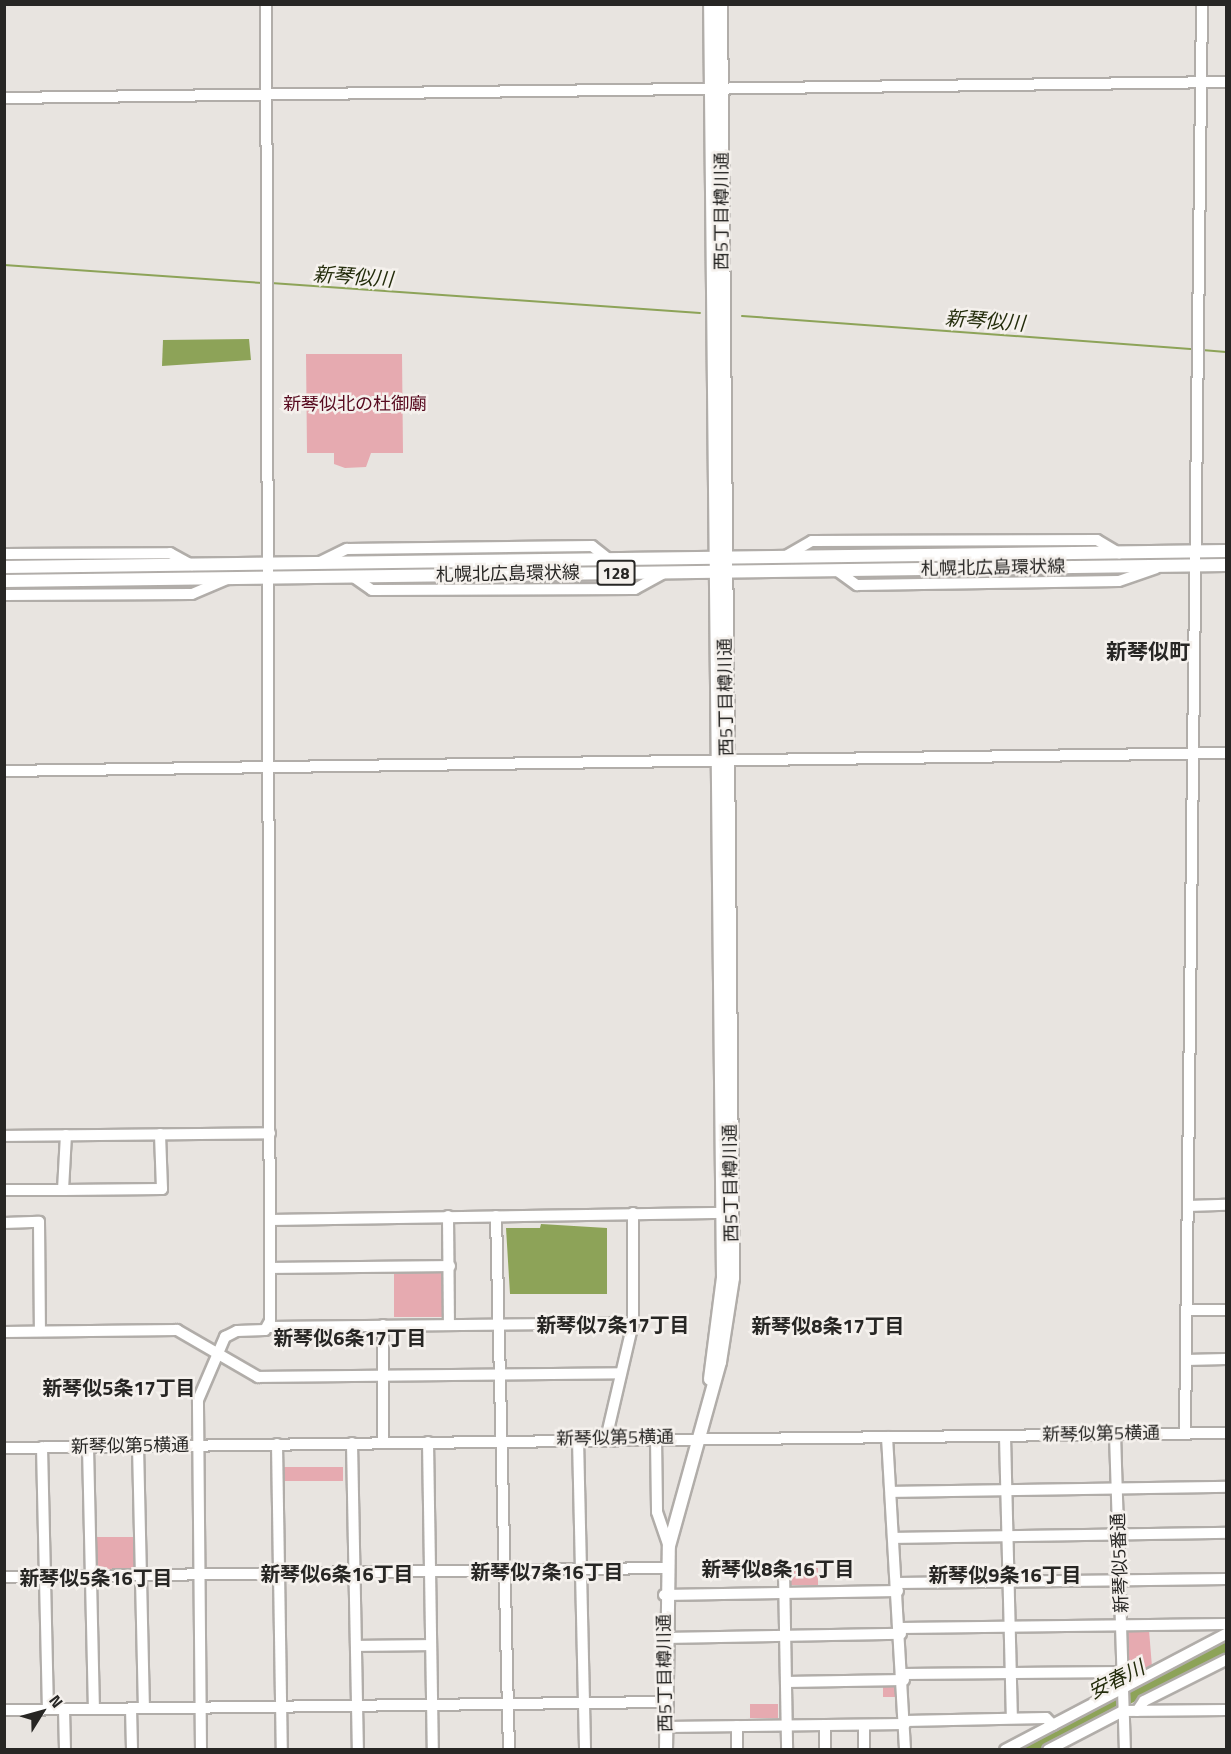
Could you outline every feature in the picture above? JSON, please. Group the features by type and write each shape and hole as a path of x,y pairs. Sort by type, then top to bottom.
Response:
{"main road":[{"name":"西5丁目樽川通","path":"666,1749 664,1594 666,1568 669,1546 710,1386 723,1278 726,1213 716,88 710,4"},
{"name":"西5丁目樽川通","path":"716,88 721,4"},
{"name":"札幌北広島環状線","path":"4,567 1227,551"},
{"name":"札幌北広島環状線","path":"4,580 1227,565"}],"street":[{"path":"266,4 270,577 271,1268 268,1327"},
{"path":"1185,1433 1192,753 1198,565 1195,552 1203,4"},
{"path":"4,98 1227,82"},
{"path":"4,554 170,552 192,565"},
{"path":"4,595 192,594 231,578"},
{"path":"4,771 1227,753"},
{"path":"4,1136 270,1132"},
{"path":"4,1191 162,1189 160,1134"},
{"path":"63,1190 66,1135"},
{"path":"1188,1206 1227,1205"},
{"path":"606,1439 633,1323 633,1213"},
{"path":"270,1220 726,1213"},
{"path":"448,1216 449,1324"},
{"path":"496,1216 496,1375 505,1569 508,1749"},
{"path":"4,1223 39,1222 40,1331"},
{"path":"271,1268 450,1266"},
{"path":"1187,1310 1227,1310"},
{"path":"201,1749 195,1445 198,1400 216,1352 232,1332 268,1327 633,1323"},
{"path":"383,1325 383,1442"},
{"path":"4,1332 177,1330 258,1377 621,1373"},
{"path":"1186,1360 1227,1359"},
{"name":"新琴似第5横通","path":"4,1448 697,1437 1227,1433"},
{"name":"新琴似5番通","path":"1116,1434 1125,1749"},
{"path":"1005,1436 1012,1718"},
{"path":"887,1437 906,1749"},
{"path":"656,1438 657,1512 669,1546"},
{"path":"578,1439 585,1749"},
{"path":"428,1442 433,1749"},
{"path":"352,1443 358,1749"},
{"path":"277,1444 282,1749"},
{"path":"138,1446 144,1708"},
{"path":"42,1447 48,1709"},
{"path":"88,1447 94,1709"},
{"path":"891,1492 1227,1487"},
{"path":"894,1538 1227,1533"},
{"path":"4,1577 666,1568"},
{"path":"784,1570 787,1749"},
{"path":"664,1594 785,1593 1010,1582 1227,1579"},
{"path":"664,1638 785,1636 1009,1627 1227,1624"},
{"path":"1048,1749 1227,1634"},
{"path":"356,1646 431,1645"},
{"path":"1137,1711 1144,1701 1227,1660"},
{"path":"786,1682 1012,1671 1123,1672"},
{"path":"1123,1699 1137,1711 1227,1710"},
{"path":"1005,1749 1053,1725 1123,1699"},
{"path":"4,1710 665,1702"},
{"path":"131,1708 132,1749"},
{"path":"64,1709 65,1749"},
{"path":"666,1727 864,1725 1012,1718 1046,1718 1053,1725"},
{"path":"825,1725 825,1749"},
{"path":"864,1725 864,1749"},
{"path":"737,1726 737,1749"}],"green space":[{"name":"新琴似北の杜御廟","path":"306,354 402,354 403,453 371,453 366,467 345,468 334,464 334,453 307,453"},
{"path":"394,1270 443,1270 443,1317 394,1317"},
{"path":"281,1467 343,1467 343,1481 281,1481"},
{"path":"96,1537 134,1537 134,1569 96,1569"},
{"path":"787,1568 818,1568 818,1585 787,1585"},
{"path":"1149,1630 1152,1667 1128,1680 1126,1631"},
{"path":"883,1683 897,1683 897,1697 883,1697"},
{"path":"750,1704 778,1704 778,1718 750,1718"}],"shaded area":[{"path":"249,339 251,360 162,366 163,340"},
{"path":"541,1224 607,1228 607,1294 510,1294 506,1228 540,1228"}],"waterway":[{"name":"新琴似川","path":"4,265 262,283"},
{"name":"新琴似川","path":"271,283 700,313"},
{"name":"新琴似川","path":"742,316 1194,349"},
{"name":"新琴似川","path":"1202,350 1226,352"},
{"name":"安春川","path":"1024,1750 1226,1645"}],"district":[{"name":"新琴似町","path":"1148,651"},
{"name":"新琴似7条17丁目","path":"613,1324"},
{"name":"新琴似8条17丁目","path":"828,1325"},
{"name":"新琴似6条17丁目","path":"350,1337"},
{"name":"新琴似5条17丁目","path":"119,1387"},
{"name":"新琴似8条16丁目","path":"778,1568"},
{"name":"新琴似7条16丁目","path":"547,1571"},
{"name":"新琴似6条16丁目","path":"337,1573"},
{"name":"新琴似9条16丁目","path":"1005,1574"},
{"name":"新琴似5条16丁目","path":"96,1577"}]}
